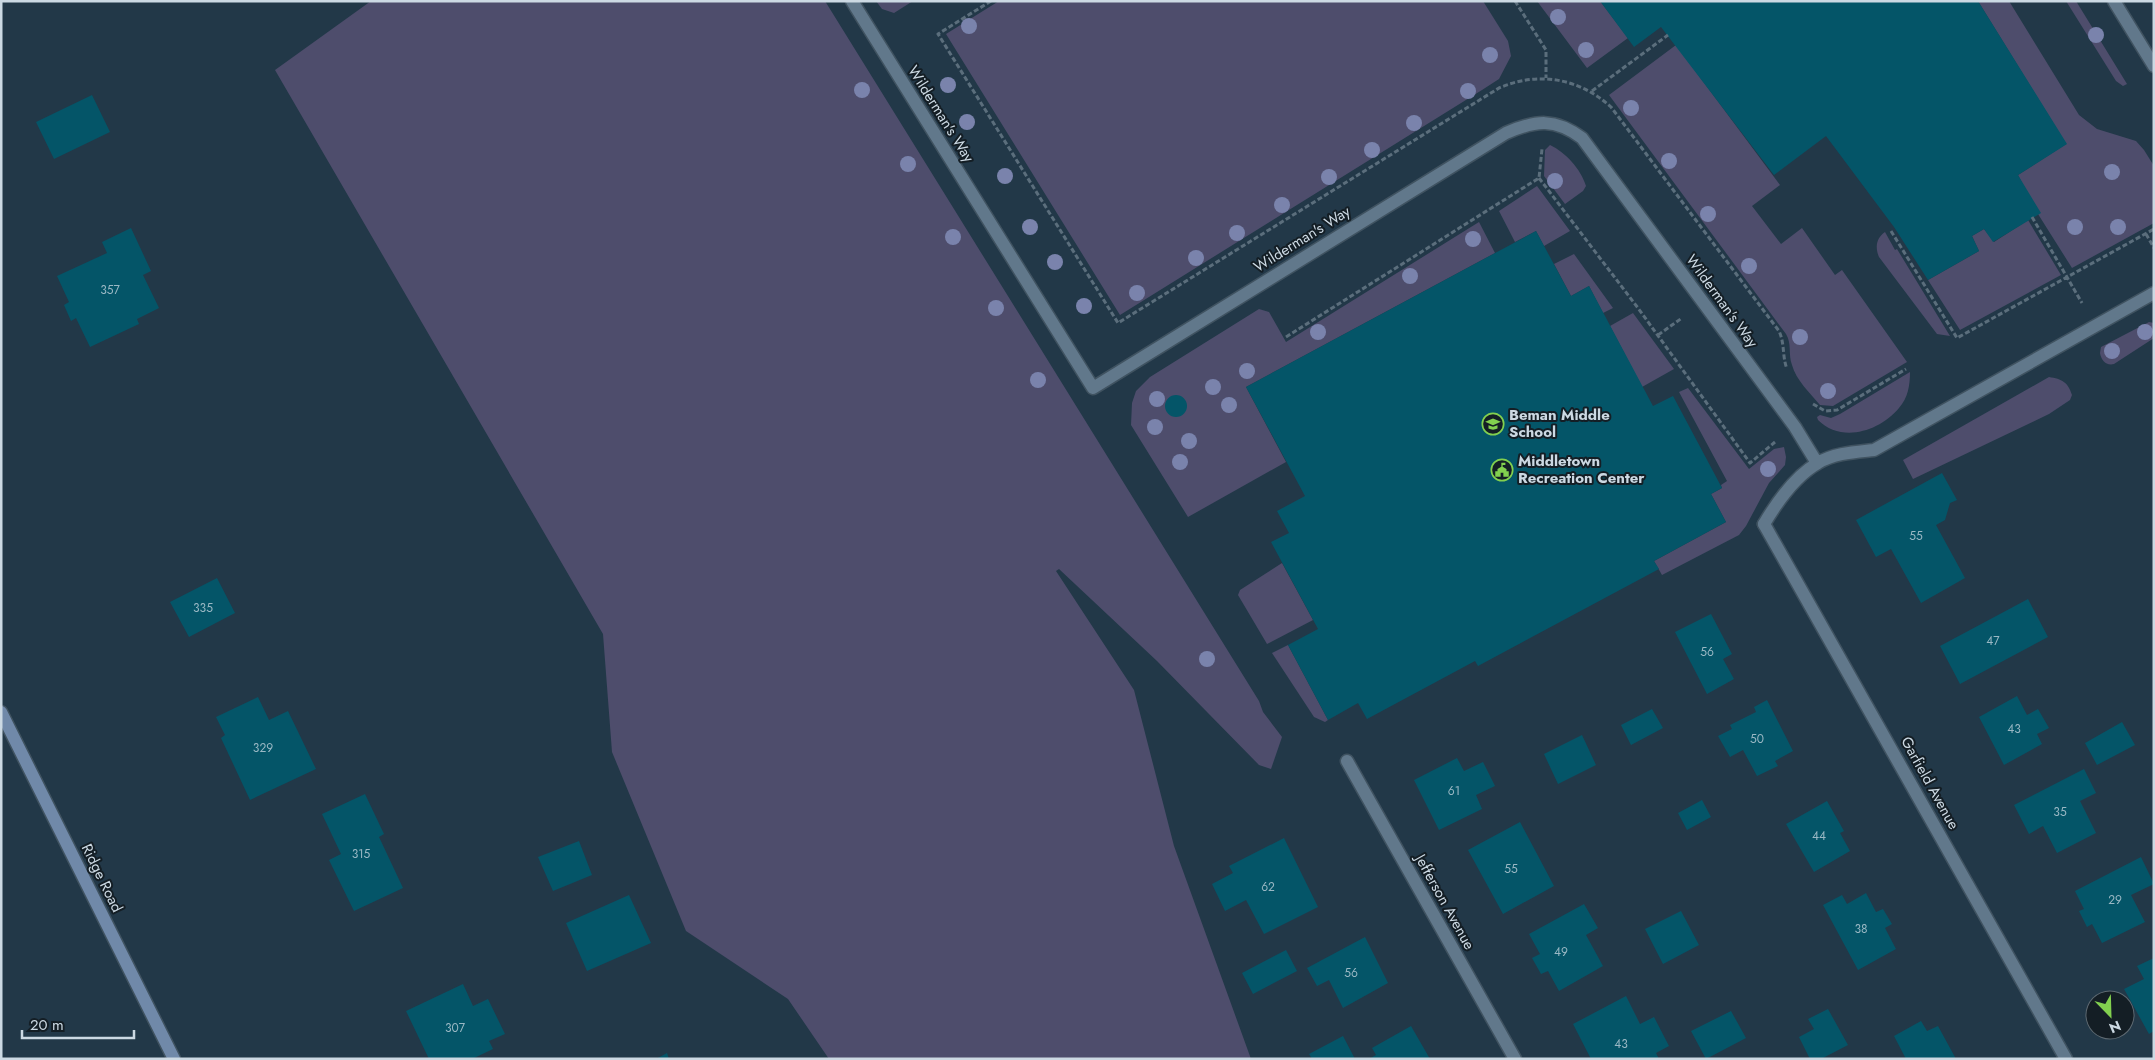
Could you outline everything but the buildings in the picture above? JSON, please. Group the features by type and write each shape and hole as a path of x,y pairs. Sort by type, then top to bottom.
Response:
{"main road":[{"name":"Ridge Road","path":"1,712 174,1059"}],"street":[{"name":"Wilderman's Way","path":"852,1 1093,388 1506,132 1526,124 1543,122 1572,130 1582,138 1795,427 1818,463"},
{"path":"2114,1 2154,66"},
{"path":"1818,463 1841,454 1874,450 2154,293"},
{"name":"Garfield Avenue","path":"1818,463 1794,483 1773,508 1764,524 2066,1059"},
{"name":"Jefferson Avenue","path":"1347,761 1515,1059"}],"path":[{"path":"1515,1 1546,50 1546,78"},
{"path":"1592,92 1668,35"},
{"path":"1542,148 1539,178 1638,308 1750,463 1776,441"},
{"path":"1286,336 1539,178"},
{"path":"2032,217 2068,278"},
{"path":"1891,231 1957,338 2154,229"},
{"path":"2146,234 2154,248"}],"shaded area":[{"path":"371,1 825,1 1259,701 1263,712 1282,737 1271,769 1259,765 1157,661 1059,569 1056,571 1134,690 1174,846 1251,1059 829,1059 788,999 686,931 612,752 603,634 275,70"},
{"path":"876,1 913,1 894,13 882,9"},
{"path":"999,1 1483,1 1508,41 1511,56 1499,79 1120,315 946,34"},
{"path":"1537,1 1600,1 1628,38 1587,68"},
{"path":"1978,1 2009,1 2079,115 2097,129 2136,141 2144,150 2154,166 2154,223 2072,268 2038,214 2018,175 2066,144"},
{"path":"2066,1 2076,1 2127,84 2123,86 2116,81"},
{"path":"1676,45 1780,185 1752,206 1781,244 1802,228 1835,275 1842,270 1907,362 1833,406 1820,405 1800,381 1792,365 1786,334 1609,95"},
{"path":"1550,145 1572,162 1586,186 1583,191 1565,204 1544,176 1545,150"},
{"path":"1537,186 1570,231 1544,246 1536,231 1515,242 1499,211"},
{"path":"2028,220 2061,275 1960,330 1928,280 1979,251 1972,236 1984,229 1994,242"},
{"path":"1479,222 1495,253 1246,387 1286,462 1188,517 1131,425 1132,403 1136,391 1150,377 1259,309 1269,312 1286,342"},
{"path":"1885,232 1950,336 1937,334 1879,257 1877,243"},
{"path":"1574,254 1613,308 1603,313 1589,286 1571,296 1554,264"},
{"path":"1633,313 1674,369 1642,387 1610,326"},
{"path":"2149,322 2154,323 2154,338 2114,364 2106,363 2101,358 2101,347"},
{"path":"1910,372 1905,400 1891,416 1881,423 1860,432 1848,433 1827,427 1818,420 1817,417 1820,415 1831,418 1840,414"},
{"path":"2049,377 2061,380 2069,387 2072,395 2070,400 2049,414 1913,479 1903,460"},
{"path":"1688,388 1749,469 1774,449 1784,447 1785,465 1769,483 1746,526 1739,535 1662,575 1654,561 1726,522 1711,494 1722,488 1721,485 1727,481 1679,392"},
{"path":"1282,563 1313,620 1267,644 1238,595 1240,590"},
{"path":"1288,645 1328,720 1325,722 1314,717 1272,653"}],"place":[{"name":"Beman Middle School","path":"1493,424"},
{"name":"Middletown Recreation Center","path":"1502,470"}]}
